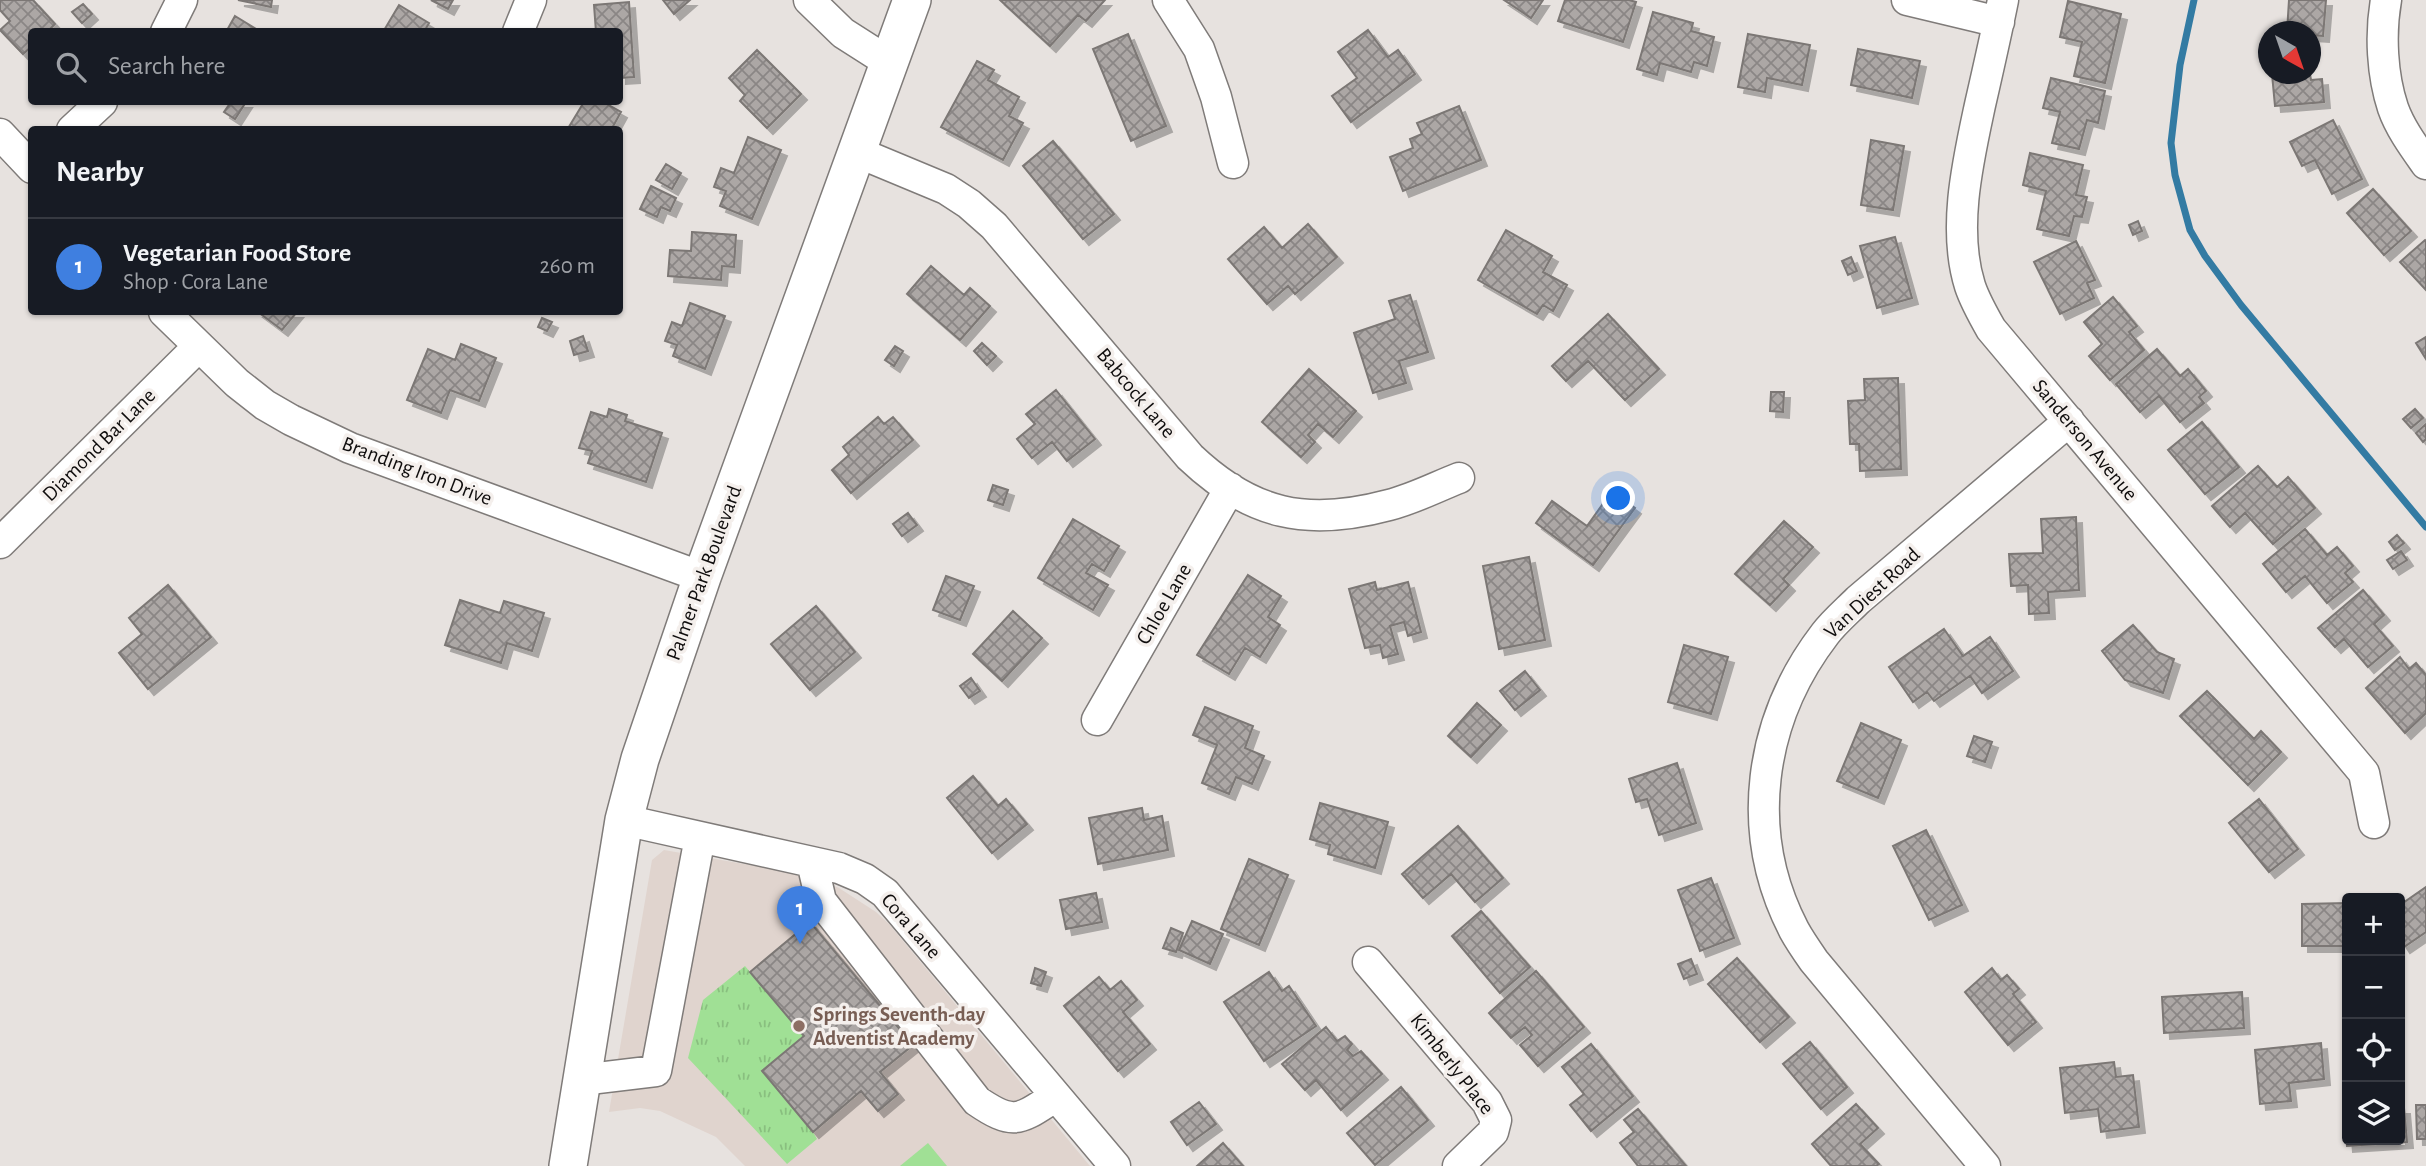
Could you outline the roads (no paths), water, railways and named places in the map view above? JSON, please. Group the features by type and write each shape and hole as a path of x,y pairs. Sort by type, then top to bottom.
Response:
{"main road":[{"name":"Palmer Park Boulevard","path":"568,1166 624,820 650,725 912,0"}],"street":[{"path":"168,28 181,0"},
{"path":"520,28 531,0"},
{"path":"809,0 843,33 890,63"},
{"path":"1168,0 1199,49 1216,97 1233,163"},
{"path":"1907,0 2001,11"},
{"path":"2386,0 2384,59 2393,108 2426,164"},
{"name":"Sanderson Avenue","path":"2001,11 1966,169 1962,215 1964,259 1969,285 1991,329 2364,773 2374,823"},
{"path":"76,126 99,105"},
{"path":"0,134 28,164"},
{"name":"Babcock Lane","path":"857,152 946,188 994,226 1190,457 1208,474 1255,503 1278,512 1312,516 1338,515 1390,505 1460,478"},
{"name":"Branding Iron Drive","path":"167,315 237,383 291,421 350,448 702,577"},
{"name":"Diamond Bar Lane","path":"0,543 198,347"},
{"name":"Van Diest Road","path":"1985,1166 1814,961 1794,930 1779,896 1769,858 1763,824 1763,785 1770,746 1782,708 1802,666 1826,632 1858,600 2069,421"},
{"name":"Chloe Lane","path":"1097,720 1230,488"},
{"name":"Cora Lane","path":"624,820 839,868 886,893 1115,1166"},
{"path":"581,1080 656,1071 700,837"},
{"path":"812,862 821,901 977,1101 994,1113 1009,1118 1023,1117 1056,1096"},
{"name":"Kimberly Place","path":"1368,962 1488,1102 1496,1120 1493,1132 1458,1166"}],"waterway":[{"path":"2194,0 2180,65 2171,143 2175,175 2190,230 2205,256 2241,305 2426,527"}],"place":[{"name":"Vegetarian Food Store","path":"800,944"},
{"name":"Springs Seventh-day Adventist Academy","path":"799,1026"}]}
